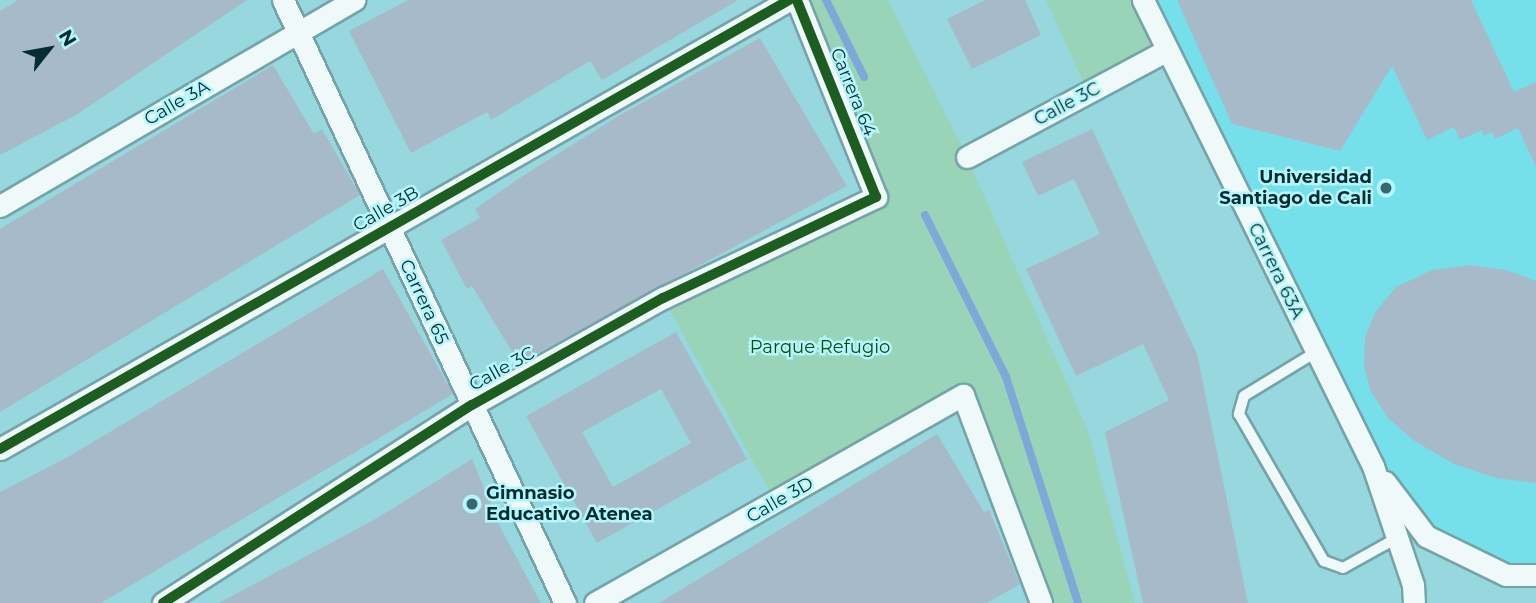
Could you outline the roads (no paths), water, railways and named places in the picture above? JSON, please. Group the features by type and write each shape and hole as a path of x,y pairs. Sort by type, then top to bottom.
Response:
{"street":[{"name":"Carrera 65","path":"283,0 565,603"},
{"name":"Calle 3A","path":"0,206 354,0"},
{"name":"Calle 3B","path":"0,449 789,0"},
{"name":"Carrera 64","path":"797,0 876,197"},
{"name":"Carrera 63A","path":"1143,0 1373,466 1413,585 1414,603"},
{"name":"Calle 3C","path":"967,157 1167,50"},
{"name":"Calle 3C","path":"163,603 472,405 663,298 876,197"},
{"name":"Calle 3D","path":"596,603 963,395 1042,603"},
{"name":"Carrera 63A","path":"1373,466 1426,536 1506,575 1536,575"}],"lane":[{"path":"1316,352 1244,396 1239,414 1324,561 1343,568 1397,538"}],"waterway":[{"path":"826,0 864,77"},
{"path":"925,215 1006,377 1078,603"}],"place":[{"name":"Universidad Santiago de Cali","path":"1386,188"},
{"name":"Gimnasio Educativo Atenea","path":"472,504"}],"park label":[{"name":"Parque Refugio","path":"820,347"}]}
